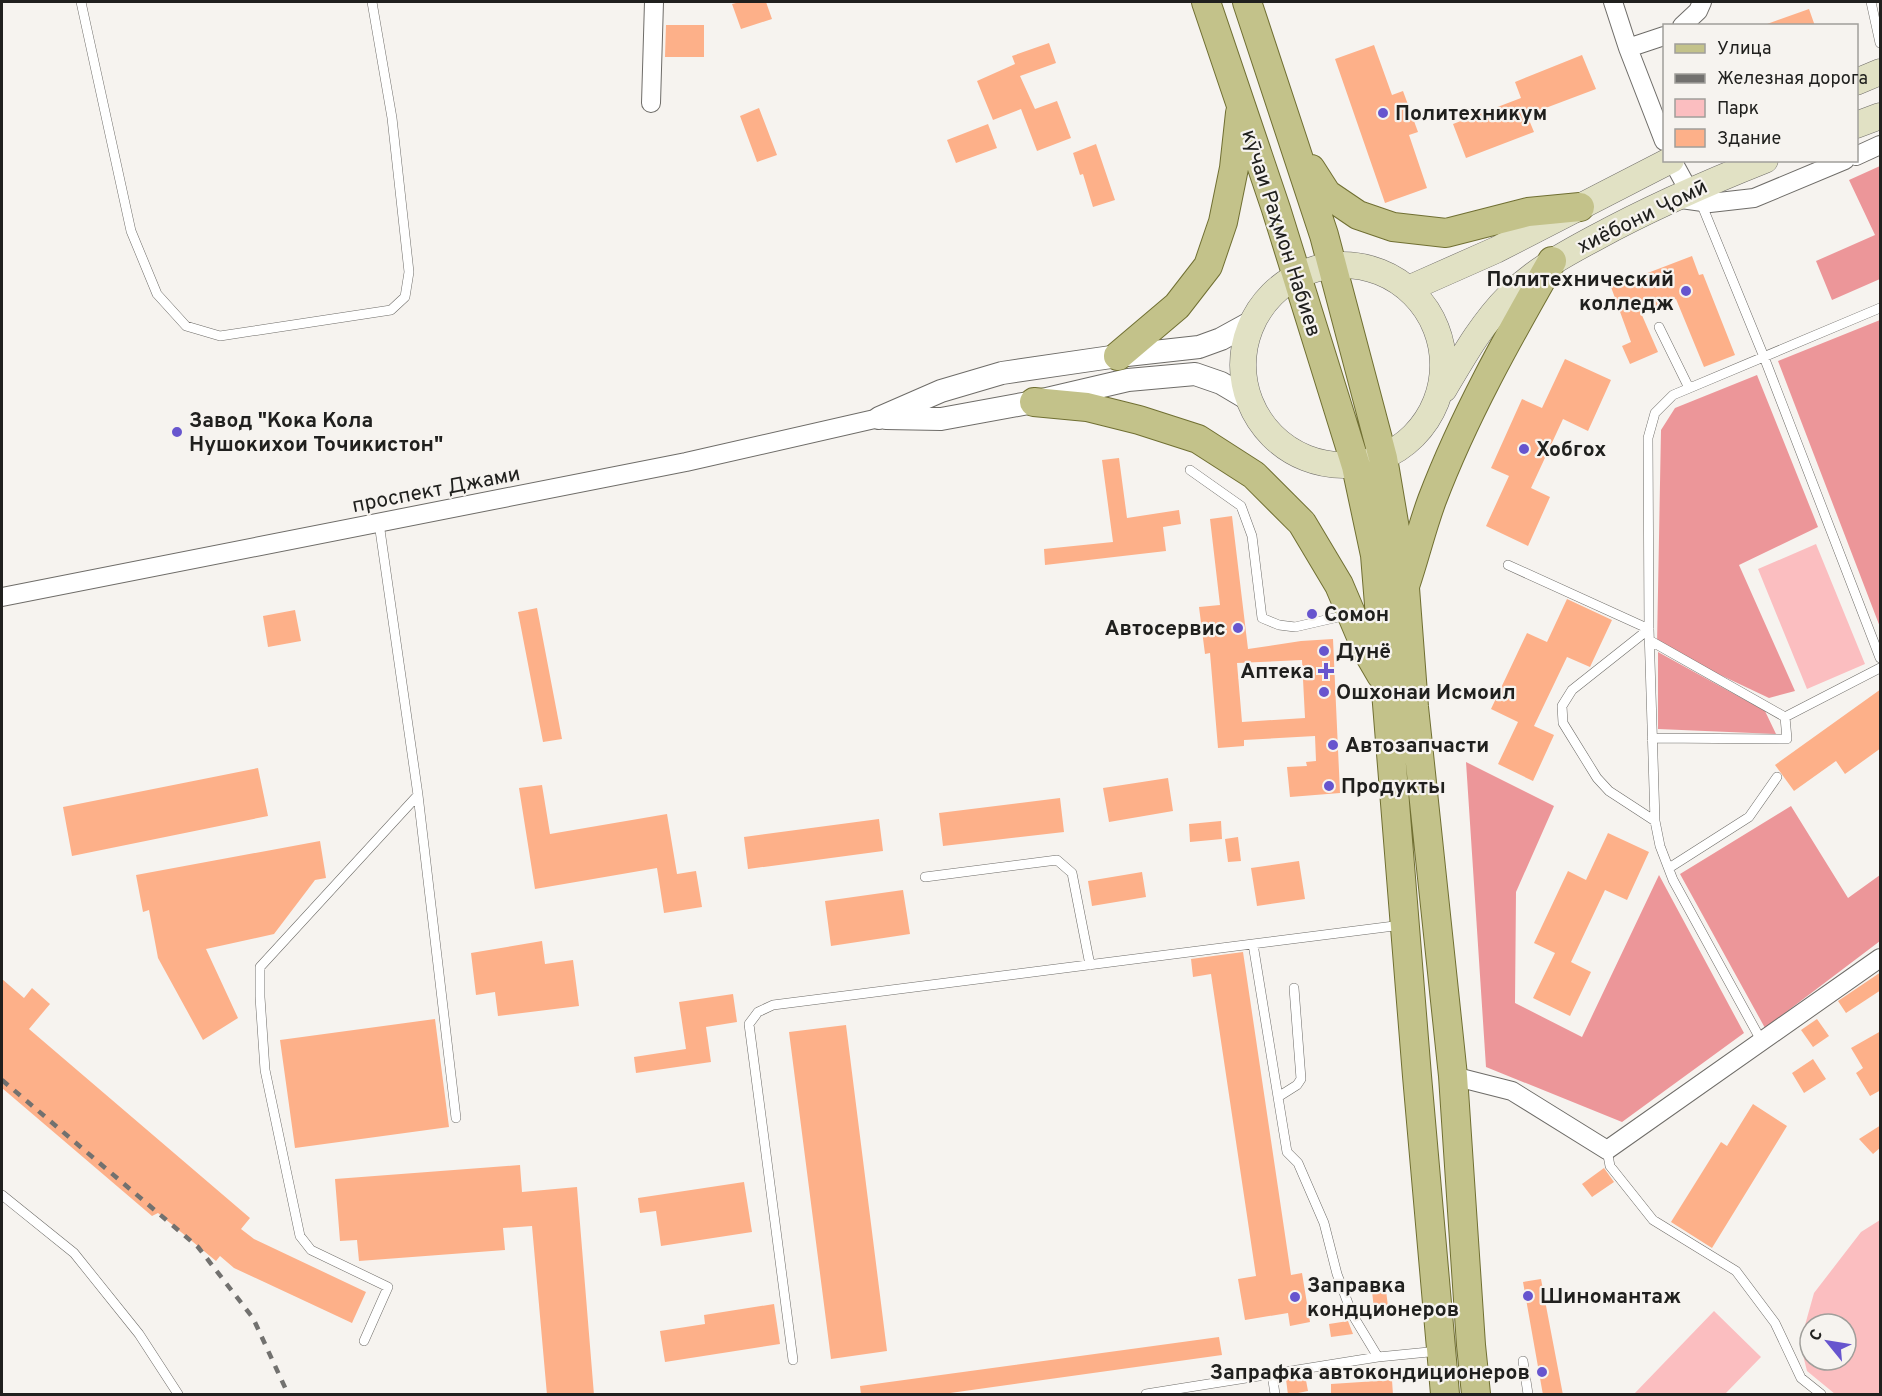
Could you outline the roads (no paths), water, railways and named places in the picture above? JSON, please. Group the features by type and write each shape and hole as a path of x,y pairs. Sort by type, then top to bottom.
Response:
{"main road":[{"name":"кӯчаи Раҳмон Набиев","path":"1206,2 1356,466 1375,555 1396,701"},
{"name":"кӯчаи Раҳмон Набиев","path":"1246,2 1324,235 1383,458 1405,588 1396,701"},
{"path":"1858,82 1881,72"},
{"path":"1118,356 1177,306 1208,266 1225,211 1234,168 1241,105"},
{"path":"1858,125 1881,116"},
{"path":"1295,146 1327,194 1358,215 1393,227 1446,233 1528,212 1580,207"},
{"name":"хиёбони Ҷомӣ","path":"1408,289 1496,250 1668,162"},
{"name":"хиёбони Ҷомӣ","path":"1356,466 1383,458 1417,434 1473,340 1509,296 1552,261 1633,217 1688,197 1761,162"},
{"path":"1405,588 1432,500 1460,437 1503,348 1552,261"},
{"path":"1356,466 1311,461 1272,438 1248,399 1242,360 1252,322 1270,295 1296,275 1331,265 1370,267 1408,289 1432,316 1444,356 1439,397"},
{"path":"1034,402 1087,407 1139,420 1197,439 1254,475 1302,524 1339,585 1367,651 1396,701 1453,1076 1476,1395"},
{"path":"1396,701 1405,924 1445,1395"}],"street":[{"path":"651,103 654,2"},
{"path":"1613,2 1628,48 1663,136"},
{"path":"1684,24 1698,10 1702,2"},
{"path":"1628,48 1663,37"},
{"path":"1858,156 1881,145"},
{"path":"1673,162 1688,197 1754,198 1840,162"},
{"path":"879,418 940,391 1002,373 1199,347 1221,339 1252,322"},
{"path":"879,418 941,419 1034,402 1128,380 1195,374 1221,383 1248,399"},
{"name":"проспект Джами","path":"2,597 686,462 879,418"},
{"path":"1453,1076 1512,1090 1607,1150 1762,1042 1878,965"}],"lane":[{"path":"81,2 131,231 157,294 186,326 220,336 391,310 405,297 409,272 392,118 372,2"},
{"path":"1871,2 1881,43"},
{"path":"1688,197 1764,357 1881,658"},
{"path":"1762,1042 1673,880 1660,846 1655,820 1649,629 1648,438 1655,413 1672,395 1881,309"},
{"path":"1659,327 1689,388"},
{"path":"1190,470 1241,506 1252,536 1262,618 1279,625 1295,627 1351,614"},
{"path":"379,523 418,795 456,1118"},
{"path":"1508,565 1649,629"},
{"path":"1649,629 1572,690 1562,706 1563,723 1597,778 1609,791 1655,820"},
{"path":"1650,640 1785,717"},
{"path":"1785,717 1881,668"},
{"path":"1652,738 1787,739 1785,717"},
{"path":"1669,868 1749,818 1777,777"},
{"path":"364,1341 388,1287 311,1250 300,1236 266,1070 260,967 418,795"},
{"path":"925,877 1057,860 1072,873 1090,965"},
{"path":"793,1360 750,1024 758,1012 773,1005 1405,924"},
{"path":"1253,944 1287,1152 1298,1163 1324,1222 1336,1274 1352,1314 1378,1357"},
{"path":"1278,1097 1297,1085 1300,1079 1294,988"},
{"path":"1607,1150 1610,1166 1653,1220 1736,1271 1775,1323 1801,1378 1821,1395"},
{"path":"2,1195 74,1253 139,1334 178,1395"},
{"path":"1146,1395 1378,1357 1442,1351"},
{"path":"1523,1361 1528,1395"},
{"path":"1272,1374 1275,1395"}],"railway":[{"path":"2,1080 198,1247 253,1318 288,1394"}],"place":[{"name":"Политехникум","path":"1383,113"},
{"name":"Политехнический колледж","path":"1686,291"},
{"name":"Завод \"Кока Кола Нушокихои Точикистон\"","path":"177,432"},
{"name":"Хобгох","path":"1524,449"},
{"name":"Сомон","path":"1312,614"},
{"name":"Автосервис","path":"1238,628"},
{"name":"Дунё","path":"1324,651"},
{"name":"Аптека","path":"1326,671"},
{"name":"Ошхонаи Исмоил","path":"1324,692"},
{"name":"Автозапчасти","path":"1333,745"},
{"name":"Продукты","path":"1329,786"},
{"name":"Шиномантаж","path":"1528,1296"},
{"name":"Заправка кондционеров","path":"1295,1297"},
{"name":"Запрафка автокондиционеров","path":"1542,1372"}]}
